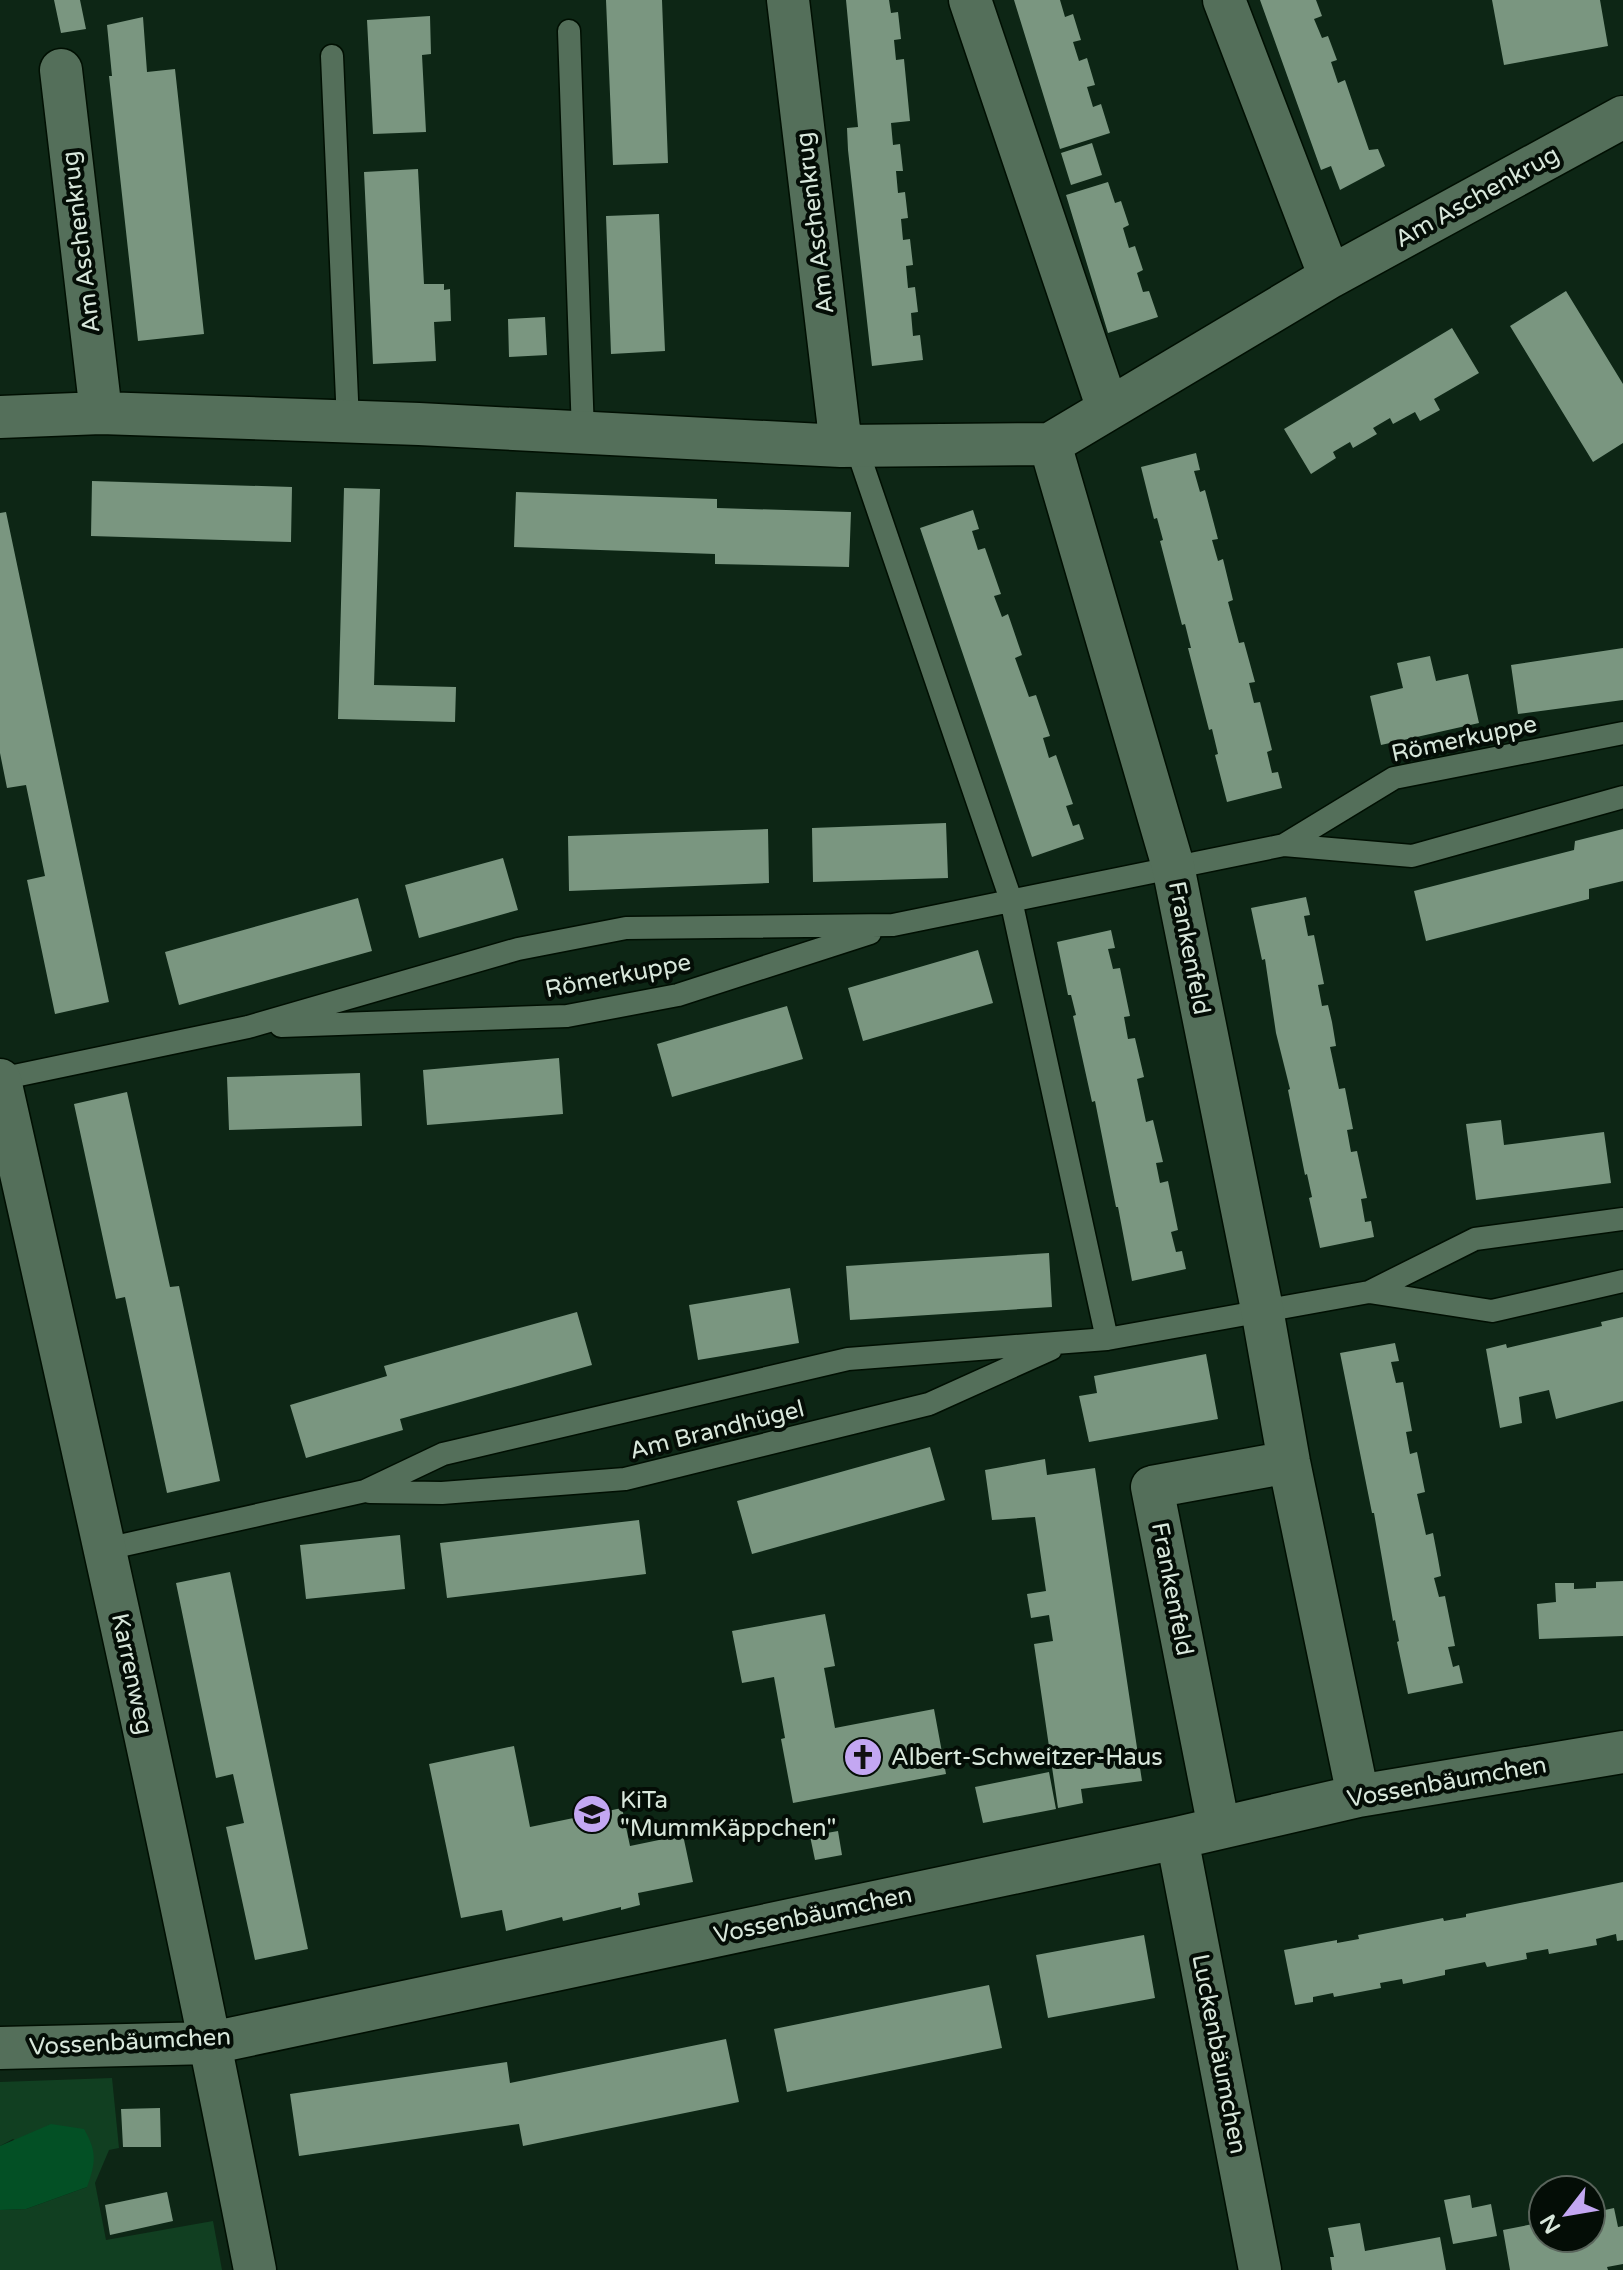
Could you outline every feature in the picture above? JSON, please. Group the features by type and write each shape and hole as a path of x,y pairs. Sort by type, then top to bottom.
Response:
{"street":[{"name":"Am Aschenkrug","path":"788,0 849,446"},
{"path":"970,0 1108,409"},
{"path":"1224,0 1330,277"},
{"name":"Am Aschenkrug","path":"61,70 101,413"},
{"name":"Am Aschenkrug","path":"1050,444 1330,277 1623,117"},
{"path":"0,417 101,413 849,446 1050,444"},
{"name":"Frankenfeld","path":"1050,444 1173,866 1262,1309 1289,1462 1358,1796"},
{"name":"Karrenweg","path":"0,1080 106,1549 211,2043 255,2270"},
{"name":"Frankenfeld","path":"1219,1828 1152,1487 1289,1462"},
{"name":"Vossenbäumchen","path":"0,2048 211,2043 1177,1838 1358,1796 1623,1752"},
{"name":"Luckenbäumchen","path":"1177,1838 1260,2270"}],"lane":[{"path":"569,31 583,433"},
{"path":"332,56 348,422"},
{"path":"849,446 1011,900 1107,1339"},
{"name":"Römerkuppe","path":"1284,845 1394,778 1623,733"},
{"name":"Römerkuppe","path":"248,1027 567,1016 678,995 893,925 1173,866 1284,845 1412,856 1623,797"},
{"name":"Römerkuppe","path":"0,1080 248,1027 518,949 626,928 893,925"},
{"name":"Am Brandhügel","path":"106,1549 365,1491 443,1454 848,1359 1107,1339 1369,1292 1475,1239 1623,1219"},
{"name":"Am Brandhügel","path":"1369,1292 1492,1311 1623,1281"},
{"name":"Am Brandhügel","path":"365,1491 442,1493 625,1479 929,1404 1066,1342"}],"shaded area":[{"path":"112,2078 119,2148 109,2150 95,2183 106,2240 213,2221 222,2270 0,2270 0,2210 26,2209 87,2187 13,2139 0,2146 0,2082"},
{"path":"51,2124 84,2129 94,2157 87,2187 26,2209 0,2210 0,2146"}],"building":[{"path":"54,0 80,0 86,29 61,33"},
{"path":"606,0 662,0 668,163 613,165"},
{"path":"846,0 889,0 891,13 898,12 901,39 894,40 896,60 904,59 910,121 891,123 893,145 900,144 903,171 896,171 898,193 905,192 908,218 901,219 903,240 910,239 913,265 906,266 908,288 915,287 918,312 911,313 913,336 920,335 923,360 872,366 848,150 847,128 858,127"},
{"path":"1014,0 1060,0 1065,17 1073,14 1081,40 1073,42 1079,61 1087,58 1095,85 1087,87 1093,107 1101,104 1110,133 1060,149"},
{"path":"1260,0 1316,0 1322,16 1314,19 1322,38 1328,36 1337,60 1331,62 1338,83 1345,80 1369,150 1378,149 1385,166 1340,190 1331,166 1321,170"},
{"path":"1492,0 1600,0 1608,46 1504,65"},
{"path":"430,16 431,54 422,55 426,132 373,134 367,20"},
{"path":"143,17 147,72 175,69 204,334 138,341 109,76 112,76 107,25"},
{"path":"1092,143 1102,175 1071,185 1061,153"},
{"path":"418,169 424,284 444,284 444,290 450,289 451,321 434,322 436,361 373,364 364,172"},
{"path":"1108,182 1115,203 1121,201 1129,225 1123,228 1129,248 1135,246 1143,270 1137,273 1143,292 1149,291 1158,317 1108,333 1066,195"},
{"path":"659,214 665,351 611,354 606,216"},
{"path":"1566,291 1623,384 1623,443 1593,462 1510,326"},
{"path":"545,317 547,355 509,357 508,319"},
{"path":"1452,328 1479,373 1434,399 1440,410 1420,421 1415,412 1393,424 1390,418 1373,428 1377,434 1353,448 1350,442 1333,452 1336,458 1311,474 1284,429"},
{"path":"1196,453 1200,470 1194,471 1200,492 1205,490 1218,539 1212,540 1218,561 1223,559 1233,600 1228,602 1239,643 1244,642 1255,682 1249,683 1254,703 1260,702 1272,750 1267,752 1272,773 1278,772 1282,788 1227,802 1212,729 1209,730 1185,624 1182,625 1160,541 1163,540 1157,518 1154,519 1141,467"},
{"path":"92,481 292,487 291,542 91,536"},
{"path":"344,488 380,489 374,685 456,687 455,722 338,719"},
{"path":"516,492 717,499 717,508 851,512 849,567 715,564 715,554 514,547"},
{"path":"973,510 979,529 972,531 978,550 985,548 1001,594 994,596 1002,617 1008,614 1022,655 1015,658 1029,697 1036,695 1050,736 1043,738 1049,758 1056,755 1073,804 1066,806 1073,826 1079,824 1084,839 1032,857 920,528"},
{"path":"6,512 109,1002 55,1014 27,880 45,876 26,785 7,788 0,753 0,513"},
{"path":"1623,648 1623,700 1518,714 1511,665"},
{"path":"1430,656 1436,681 1468,674 1479,723 1381,745 1370,696 1403,688 1397,663"},
{"path":"946,823 948,878 813,882 812,828"},
{"path":"768,829 769,883 569,891 568,836"},
{"path":"1623,829 1623,881 1589,889 1589,899 1426,941 1414,891 1574,850 1575,841"},
{"path":"503,858 518,910 419,938 405,885"},
{"path":"1306,897 1310,915 1304,916 1308,936 1314,935 1324,984 1318,985 1322,1006 1328,1005 1336,1046 1330,1047 1339,1089 1345,1088 1353,1129 1347,1130 1351,1152 1357,1151 1367,1198 1361,1199 1365,1222 1371,1221 1374,1237 1320,1248 1290,1089 1276,1033 1265,959 1262,960 1251,908"},
{"path":"358,898 372,951 179,1005 165,952"},
{"path":"1111,930 1115,948 1108,949 1113,969 1120,968 1130,1016 1124,1017 1128,1039 1135,1038 1144,1077 1137,1079 1146,1122 1153,1120 1163,1162 1156,1163 1160,1183 1168,1181 1178,1230 1171,1232 1176,1252 1182,1251 1186,1269 1132,1281 1095,1101 1092,1102 1073,1016 1076,1015 1071,995 1068,995 1057,942"},
{"path":"978,950 993,1003 863,1041 848,988"},
{"path":"787,1006 803,1059 672,1097 657,1044"},
{"path":"559,1058 563,1114 427,1125 423,1070"},
{"path":"360,1073 362,1126 229,1130 227,1077"},
{"path":"127,1092 170,1287 179,1286 220,1481 167,1493 125,1297 116,1299 74,1104"},
{"path":"1501,1120 1504,1145 1604,1132 1611,1183 1476,1200 1466,1124"},
{"path":"1049,1253 1052,1307 850,1320 846,1266"},
{"path":"790,1288 799,1343 698,1360 689,1305"},
{"path":"577,1312 592,1365 400,1419 403,1430 306,1458 290,1405 387,1376 384,1366"},
{"path":"1623,1317 1623,1401 1556,1419 1549,1390 1519,1397 1522,1423 1500,1428 1486,1349 1506,1344 1507,1348 1602,1326 1601,1322"},
{"path":"1395,1343 1399,1361 1391,1362 1396,1383 1403,1382 1412,1431 1406,1432 1410,1454 1417,1452 1425,1492 1417,1494 1426,1535 1433,1533 1441,1576 1434,1578 1439,1597 1445,1596 1455,1646 1448,1647 1453,1667 1459,1665 1463,1683 1408,1694 1340,1353"},
{"path":"1206,1354 1218,1419 1089,1442 1079,1396 1097,1393 1094,1376"},
{"path":"930,1447 945,1500 752,1554 737,1501"},
{"path":"1045,1459 1047,1475 1095,1468 1142,1781 1081,1789 1083,1803 1058,1808 1034,1644 1053,1641 1049,1615 1031,1618 1027,1594 1046,1591 1035,1517 992,1520 985,1470"},
{"path":"639,1520 646,1574 447,1598 440,1543"},
{"path":"400,1535 405,1589 306,1599 300,1545"},
{"path":"230,1572 308,1949 255,1960 226,1827 244,1823 233,1774 216,1778 176,1583"},
{"path":"1623,1581 1623,1636 1539,1639 1537,1604 1556,1602 1555,1583 1574,1583 1574,1589 1596,1588 1596,1582"},
{"path":"825,1614 835,1666 824,1668 835,1728 934,1709 946,1774 793,1803 774,1677 742,1683 732,1631"},
{"path":"514,1746 530,1827 622,1808 630,1846 683,1835 693,1882 638,1893 640,1905 621,1910 621,1907 563,1921 562,1917 506,1931 502,1910 461,1918 429,1764"},
{"path":"1049,1772 1056,1809 983,1823 975,1787"},
{"path":"838,1831 842,1855 815,1860 810,1836"},
{"path":"1623,1882 1623,1940 1617,1941 1616,1934 1596,1939 1597,1945 1549,1954 1548,1949 1526,1953 1527,1959 1487,1967 1485,1962 1445,1970 1445,1975 1403,1984 1402,1979 1380,1983 1381,1988 1334,1997 1333,1993 1313,1997 1313,2002 1295,2005 1284,1950 1359,1939 1358,1935 1443,1918 1444,1921 1466,1917 1466,1914"},
{"path":"1144,1935 1155,1998 1048,2018 1036,1955"},
{"path":"989,1985 1002,2048 787,2092 774,2029"},
{"path":"726,2039 739,2102 523,2146 519,2124 299,2156 290,2094 507,2062 510,2083"},
{"path":"160,2108 161,2147 123,2147 121,2109"},
{"path":"167,2192 173,2221 110,2235 105,2205"},
{"path":"1470,2195 1472,2208 1491,2204 1497,2236 1453,2244 1444,2200"},
{"path":"1614,2208 1618,2227 1623,2226 1623,2264 1607,2267 1608,2270 1510,2270 1503,2230 1527,2225 1527,2254 1607,2254 1607,2210"},
{"path":"1360,2223 1365,2251 1440,2237 1446,2270 1332,2270 1330,2257 1334,2257 1328,2228"}],"place":[{"name":"Albert-Schweitzer-Haus","path":"863,1757"},
{"name":"KiTa \"MummKäppchen\"","path":"592,1814"}]}
